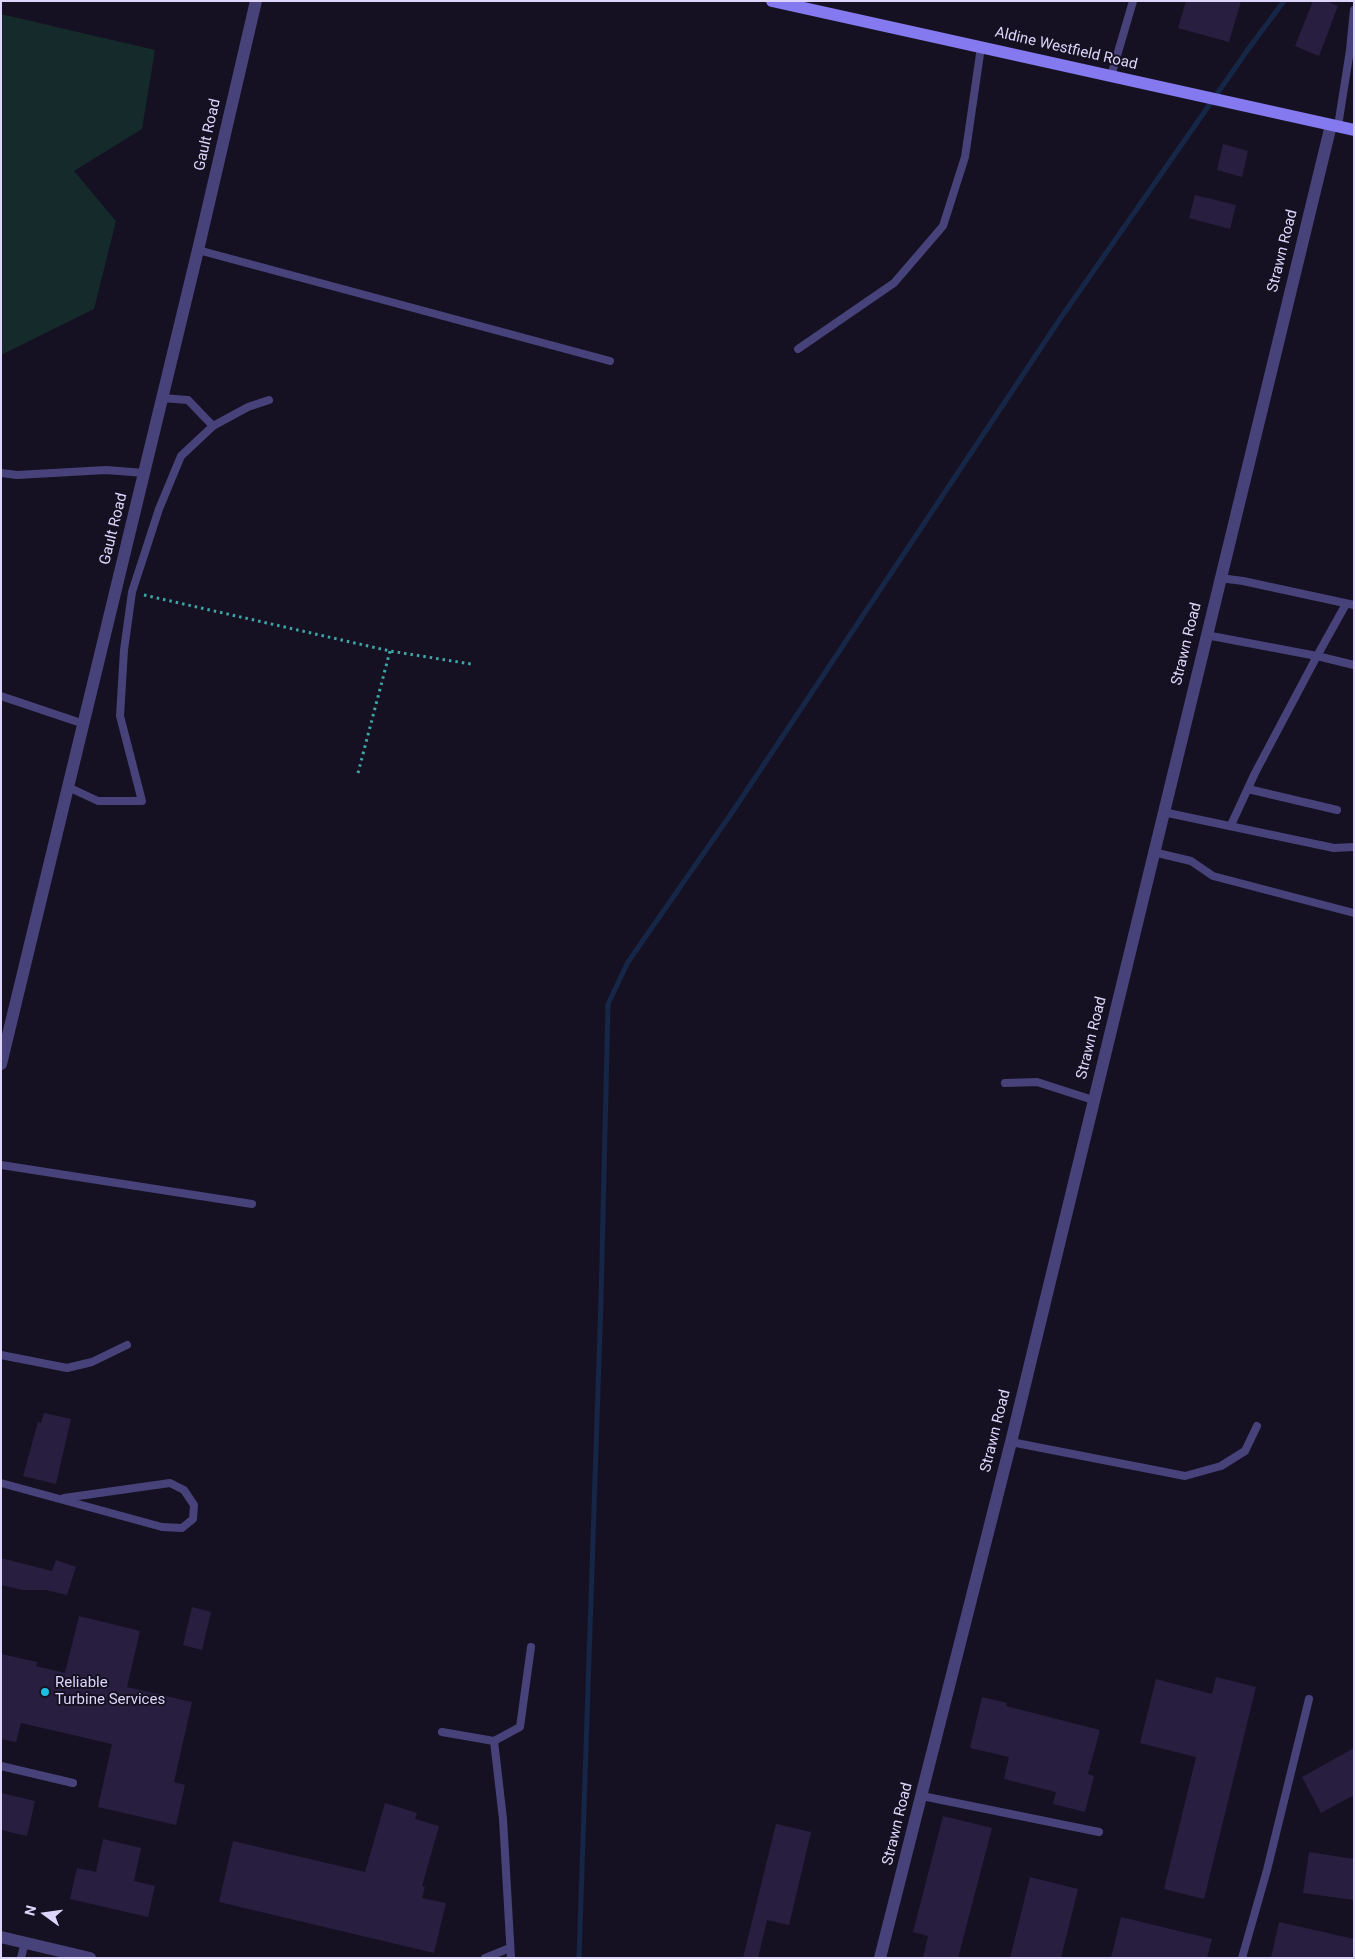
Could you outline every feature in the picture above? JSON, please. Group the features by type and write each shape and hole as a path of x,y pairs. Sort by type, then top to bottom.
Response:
{"main road":[{"name":"Aldine Westfield Road","path":"772,1 1354,130"}],"street":[{"name":"Gault Road","path":"1,1064 198,250 256,1"},
{"name":"Strawn Road","path":"880,1958 1011,1442 1206,635 1334,125"},
{"path":"1,1937 90,1958"}],"lane":[{"path":"1111,76 1134,1"},
{"path":"1334,125 1350,50 1354,10"},
{"path":"798,349 894,283 943,226 964,157 980,47"},
{"path":"198,250 610,361"},
{"path":"162,398 188,400 213,426"},
{"path":"68,787 98,801 142,801 120,716 124,650 132,592 159,509 181,456 213,426 248,407 269,400"},
{"path":"1,473 18,475 106,470 144,473"},
{"path":"1220,578 1244,580 1350,605 1317,656 1230,825"},
{"path":"1206,635 1354,665"},
{"path":"1,696 84,724"},
{"path":"1248,789 1337,810"},
{"path":"1163,812 1334,848 1354,847"},
{"path":"1153,852 1191,861 1213,876 1354,913"},
{"path":"1005,1083 1037,1082 1093,1100"},
{"path":"1,1165 252,1204"},
{"path":"1,1355 68,1368 92,1362 126,1345"},
{"path":"1011,1442 1185,1476 1221,1466 1245,1451 1257,1426"},
{"path":"1,1483 64,1498 162,1527 182,1528 193,1519 194,1505 184,1490 170,1483 64,1498"},
{"path":"442,1732 494,1741 520,1727 531,1647"},
{"path":"1242,1958 1267,1870 1309,1699"},
{"path":"494,1741 503,1819 511,1958"},
{"path":"1,1766 73,1783"},
{"path":"922,1796 1099,1832"},
{"path":"21,1958 25,1942"},
{"path":"485,1958 510,1948"}],"path":[{"path":"132,592 390,652 470,664"},
{"path":"358,773 390,652"}],"green space":[{"path":"1,14 155,50 142,129 74,171 116,221 94,309 1,355"}],"building":[{"path":"1186,1 1241,1 1229,42 1178,28"},
{"path":"1313,1 1327,1 1338,6 1319,56 1295,46"},
{"path":"1223,144 1248,151 1242,177 1217,170"},
{"path":"1195,195 1236,205 1230,229 1189,218"},
{"path":"44,1413 71,1419 56,1484 23,1476 38,1422 41,1423"},
{"path":"1,1558 52,1571 56,1560 76,1567 67,1595 46,1590 23,1590 1,1585"},
{"path":"192,1607 211,1612 202,1650 183,1645"},
{"path":"79,1616 140,1631 127,1687 192,1702 174,1782 185,1785 176,1825 98,1807 112,1744 21,1723 16,1742 1,1739 1,1654 37,1662 36,1666 65,1673"},
{"path":"1216,1677 1256,1687 1204,1899 1164,1889 1196,1757 1140,1743 1156,1679 1212,1694"},
{"path":"982,1697 1007,1703 1006,1706 1100,1730 1088,1774 1094,1776 1085,1812 1053,1804 1056,1792 1004,1779 1009,1757 970,1748"},
{"path":"1354,1748 1354,1795 1321,1813 1302,1777"},
{"path":"1,1793 35,1801 27,1836 1,1830"},
{"path":"385,1803 417,1813 415,1819 439,1826 422,1886 425,1887 422,1898 446,1903 434,1953 219,1902 233,1841 365,1872"},
{"path":"943,1816 992,1828 958,1958 923,1958 928,1936 913,1932"},
{"path":"776,1824 811,1832 789,1925 767,1920 758,1958 743,1958"},
{"path":"103,1839 141,1848 134,1881 155,1886 148,1917 70,1899 77,1868 96,1872"},
{"path":"1309,1852 1354,1859 1354,1900 1303,1893"},
{"path":"1030,1877 1078,1889 1061,1958 1010,1958"},
{"path":"1121,1917 1212,1939 1207,1958 1111,1958"},
{"path":"1279,1922 1354,1939 1352,1958 1271,1958"}],"waterway":[{"path":"579,1958 601,1300 608,1004 628,962 733,811 1060,319 1249,48 1284,1"}],"place":[{"name":"Reliable Turbine Services","path":"45,1692"}]}
